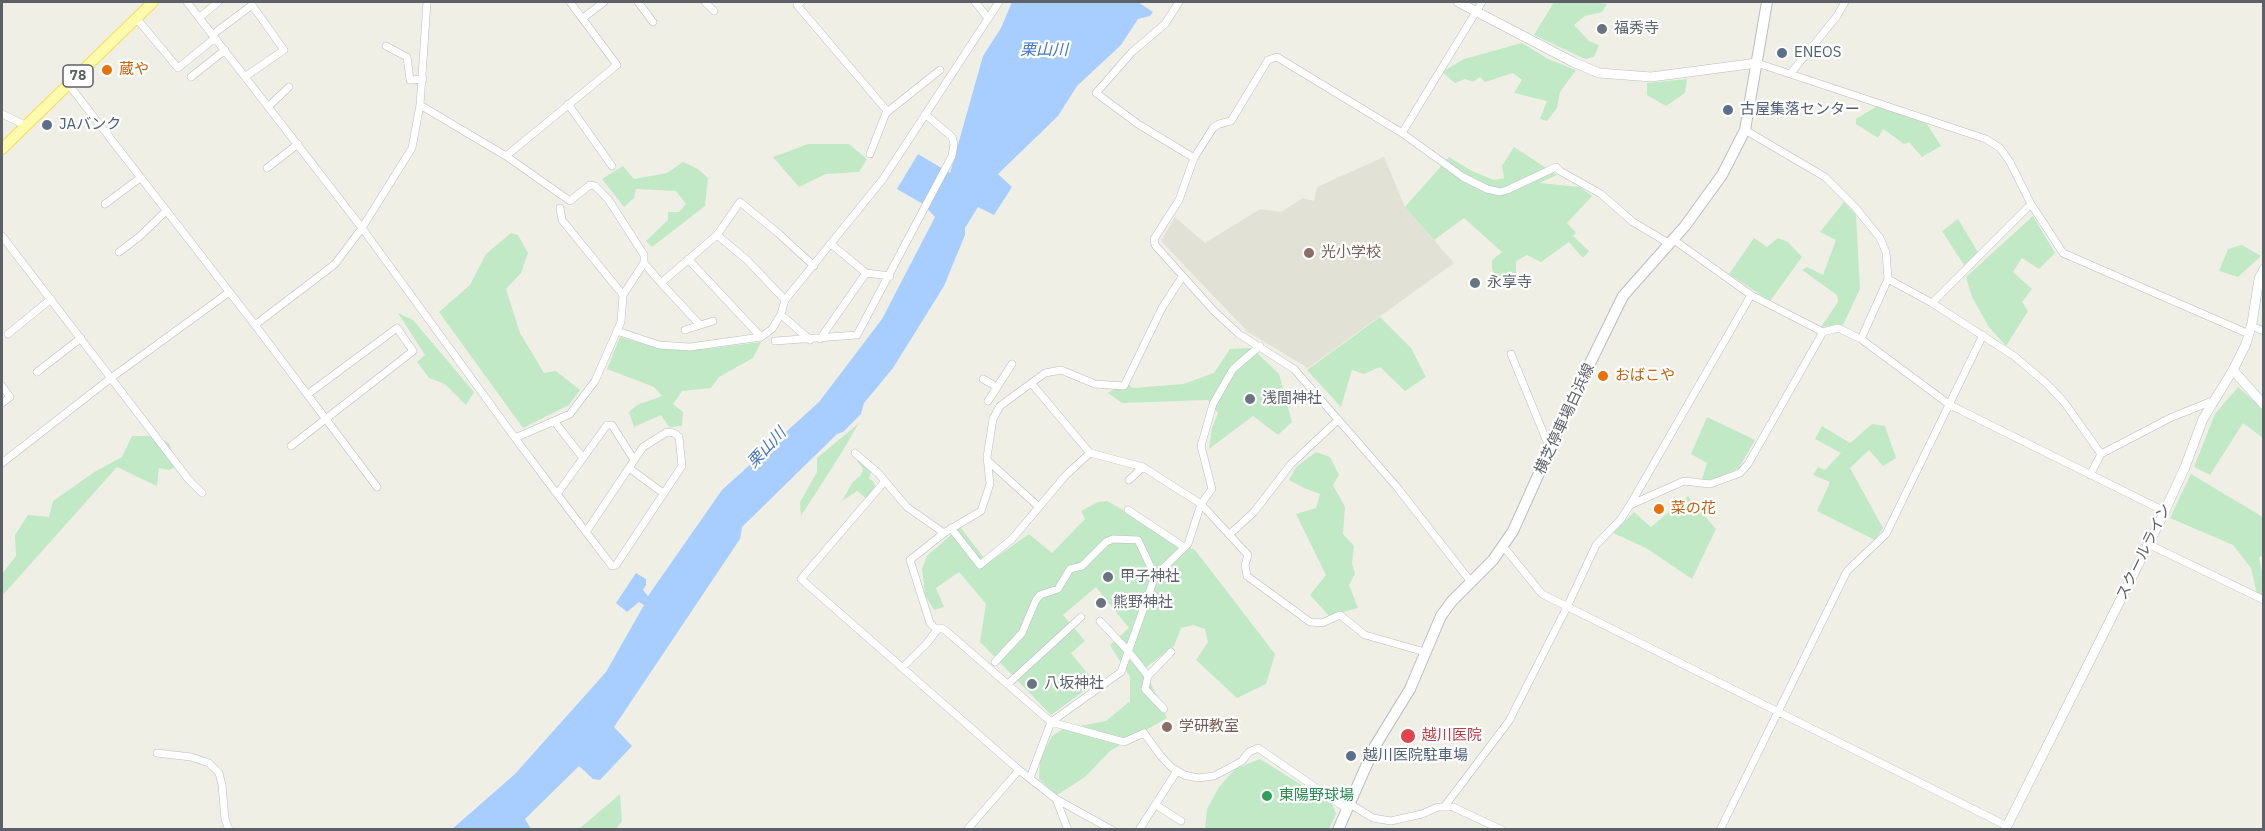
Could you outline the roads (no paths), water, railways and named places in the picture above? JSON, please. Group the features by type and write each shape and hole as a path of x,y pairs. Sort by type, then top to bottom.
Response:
{"main road":[{"name":"78","path":"2,149 153,2"},
{"name":"横芝停車場白浜線","path":"1338,830 1376,746 1410,689 1441,616 1503,546 1623,296 1672,242 1722,175 1745,130 1767,2"}],"street":[{"path":"187,2 362,228 515,438 557,494 586,532 612,566 616,565 682,466 679,437 667,432 643,447 586,532"},
{"path":"200,17 218,2"},
{"path":"255,325 335,264 362,228 412,148 423,79 427,2"},
{"path":"506,156 617,65 570,2"},
{"path":"583,18 604,2"},
{"path":"638,2 653,22"},
{"path":"705,2 714,11"},
{"path":"801,2 797,5 888,112"},
{"path":"975,2 988,18"},
{"path":"617,331 659,345 690,347 761,337 772,329 781,314 785,300 883,179 999,2"},
{"path":"1179,2 1165,24 1132,52 1096,93 1138,124 1194,158"},
{"path":"1458,2 1599,73 1651,77 1757,63 1986,139 2000,148 2010,162 2031,204 2063,253 2250,330 2264,332"},
{"path":"1402,133 1482,2"},
{"path":"1791,73 1837,16 1845,2"},
{"path":"137,19 178,68 252,5 284,50 246,76"},
{"path":"386,46 407,57 410,80 423,79"},
{"path":"191,77 225,50"},
{"path":"1471,582 1396,486 1294,369 1239,334 1214,311 1155,245 1154,239 1179,200 1194,158 1214,128 1231,121 1269,60 1277,57 1402,133 1463,177 1487,189 1500,192 1556,167 1601,194 1633,222 1672,242 1751,295 1823,332 1838,328 1861,339 1950,405 2164,511"},
{"path":"870,154 886,113 940,70"},
{"path":"69,86 308,394 377,487"},
{"path":"269,106 290,87"},
{"path":"568,104 612,166"},
{"path":"420,105 506,156 570,201 590,185 595,186 608,199 644,255 644,263 623,295 621,322 595,381 570,414 515,438"},
{"path":"2,114 27,126"},
{"path":"775,341 810,340 857,334 890,276 952,156 954,144 952,137 925,114"},
{"path":"1745,130 1825,177 1855,207 1880,238 1886,252 1888,279 1861,339"},
{"path":"267,168 298,144"},
{"path":"105,204 140,178"},
{"path":"661,282 717,235 740,202 814,266"},
{"path":"1932,303 2031,204"},
{"path":"560,208 562,220 623,295"},
{"path":"119,252 139,237 166,211"},
{"path":"717,235 747,260 785,300"},
{"path":"2,236 189,480 202,493"},
{"path":"831,244 866,273 890,276"},
{"path":"688,259 761,337"},
{"path":"644,263 700,325"},
{"name":"スクールライン","path":"2006,828 2164,511 2185,467 2203,419 2233,370 2250,330 2259,279 2264,269"},
{"path":"820,339 866,273"},
{"path":"937,630 930,623 910,560 951,528 981,511 990,484 988,461 993,419 1000,406 1045,373 1061,370 1095,384 1124,386 1162,308 1182,277"},
{"path":"1888,279 1932,303 2014,356 2064,402 2101,454"},
{"path":"2,463 111,378 228,293"},
{"path":"1444,807 1509,721 1596,545 1621,519 1630,505 1751,295"},
{"path":"8,334 51,299"},
{"path":"785,318 810,340"},
{"path":"685,330 713,321"},
{"path":"291,446 413,351 397,328 308,394"},
{"path":"1630,505 1684,481 1710,484 1740,473 1748,464 1823,332"},
{"path":"1720,830 1847,571 1886,534 1983,335"},
{"path":"37,372 81,338"},
{"path":"1030,778 1052,722 1121,672 1155,576 1188,543 1201,504 1212,489 1201,446 1213,404 1233,369 1260,346"},
{"path":"1511,354 1550,449"},
{"path":"988,400 1012,364"},
{"path":"2233,370 2264,405"},
{"path":"983,379 997,387"},
{"path":"1032,384 1090,453 1143,467 1201,504 1248,555 1245,565 1247,576 1310,622 1322,623 1340,615 1365,635 1425,652"},
{"path":"2,386 10,397 2,403"},
{"path":"2090,475 2101,454 2170,418 2212,401"},
{"path":"1230,534 1270,494 1291,464 1338,420"},
{"path":"554,421 583,458"},
{"path":"557,494 607,424 612,425 634,459"},
{"path":"855,453 885,481 907,507 944,533"},
{"path":"951,528 980,564 1005,547 1066,475 1090,453"},
{"path":"988,461 1039,507"},
{"path":"1129,480 1143,467"},
{"path":"629,468 663,493"},
{"path":"885,481 801,579 1019,770 1056,799 1112,830"},
{"path":"1128,510 1184,546"},
{"path":"995,662 1022,633 1040,595 1058,589 1071,569 1082,566 1106,542 1113,539 1138,540 1155,576"},
{"path":"2148,544 2264,600"},
{"path":"1503,546 1542,594 1778,710 2006,828"},
{"path":"1008,684 1081,617"},
{"path":"1100,621 1148,676"},
{"path":"902,668 941,628 1052,722 1124,742 1144,733 1160,755 1184,775 1198,778 1214,776 1242,761 1249,752 1258,748 1348,807 1373,818 1391,821 1422,814 1438,807 1453,807 1502,830"},
{"path":"1164,709 1145,689 1148,676 1172,652"},
{"path":"157,753 191,757 209,763 219,773 225,819 229,830"},
{"path":"967,830 1019,770"},
{"path":"1139,830 1177,771"},
{"path":"1056,799 1068,830"},
{"path":"1156,805 1182,821"}],"water":[{"name":"栗山川","path":"1012,2 1138,2 1153,12 1150,16 1138,19 1121,45 1077,86 1058,116 998,174 1012,187 994,215 978,207 965,228 965,235 944,286 893,368 864,403 861,414 843,432 837,434 742,527 740,539 614,727 632,746 600,780 593,779 579,766 525,819 531,829 451,830 515,774 606,672 644,605 639,602 627,612 616,603 636,573 646,579 643,590 648,596 722,490 819,402 882,319 935,217 923,204 897,189 918,154 950,173 983,56 1001,28"}],"place":[{"name":"福秀寺","path":"1602,29"},
{"name":"ENEOS","path":"1782,53"},
{"name":"蔵や","path":"107,70"},
{"name":"古屋集落センター","path":"1728,110"},
{"name":"JAバンク","path":"47,125"},
{"name":"光小学校","path":"1309,253"},
{"name":"永享寺","path":"1475,283"},
{"name":"おばこや","path":"1603,376"},
{"name":"浅間神社","path":"1250,399"},
{"name":"菜の花","path":"1659,509"},
{"name":"甲子神社","path":"1108,577"},
{"name":"熊野神社","path":"1101,603"},
{"name":"八坂神社","path":"1032,684"},
{"name":"学研教室","path":"1167,727"},
{"name":"越川医院","path":"1408,736"},
{"name":"越川医院駐車場","path":"1351,756"},
{"name":"東陽野球場","path":"1267,796"}]}
